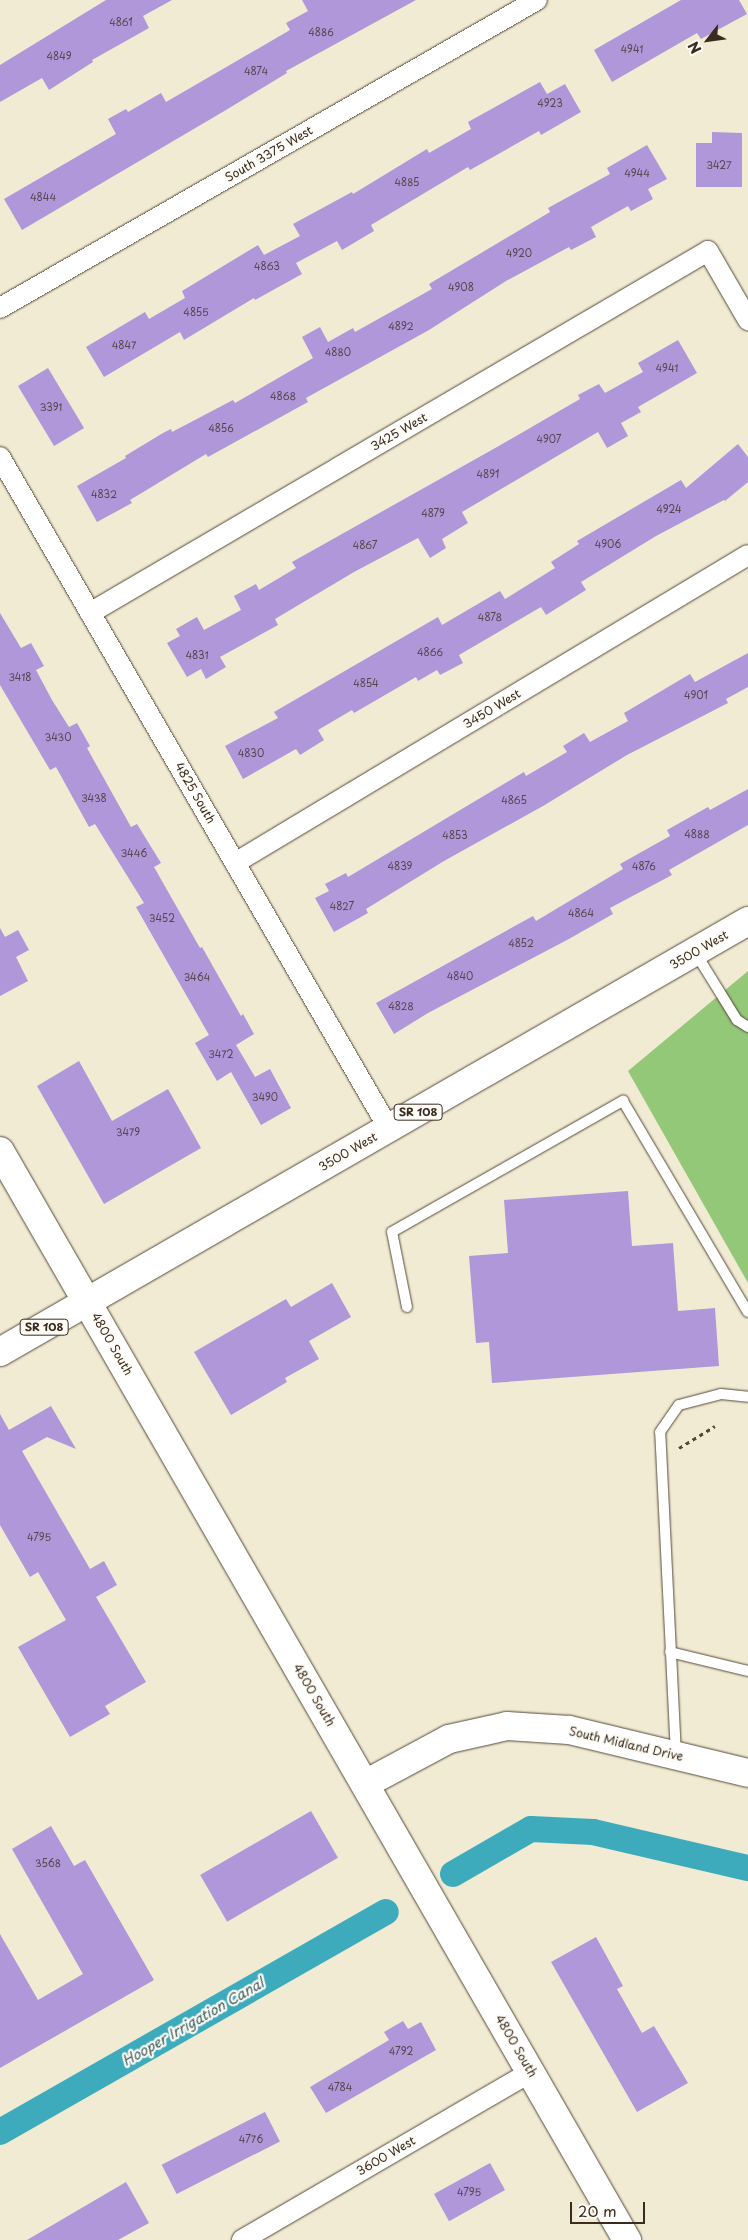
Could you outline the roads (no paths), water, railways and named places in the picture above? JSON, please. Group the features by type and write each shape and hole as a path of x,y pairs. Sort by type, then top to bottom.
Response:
{"street":[{"name":"South 3375 West","path":"0,308 537,0"},
{"name":"3425 West","path":"90,613 708,251 748,320"},
{"name":"4825 South","path":"0,457 389,1128"},
{"name":"3450 West","path":"235,863 748,556"},
{"name":"3500 West","path":"0,1352 748,922"},
{"name":"4800 South","path":"0,1150 627,2240"},
{"name":"South Midland Drive","path":"365,1784 449,1739 507,1726 569,1730 748,1773"},
{"name":"3600 West","path":"242,2240 531,2072"}],"lane":[{"path":"695,952 737,1020 748,1028"},
{"path":"407,1307 392,1232 623,1101 748,1312"},
{"path":"676,1756 660,1432 678,1405 721,1394 748,1397"},
{"path":"670,1652 748,1670"}],"waterway":[{"name":"Hooper Irrigation Canal","path":"453,1874 531,1829 593,1832 748,1868"},
{"name":"Hooper Irrigation Canal","path":"0,2132 386,1912"}]}
